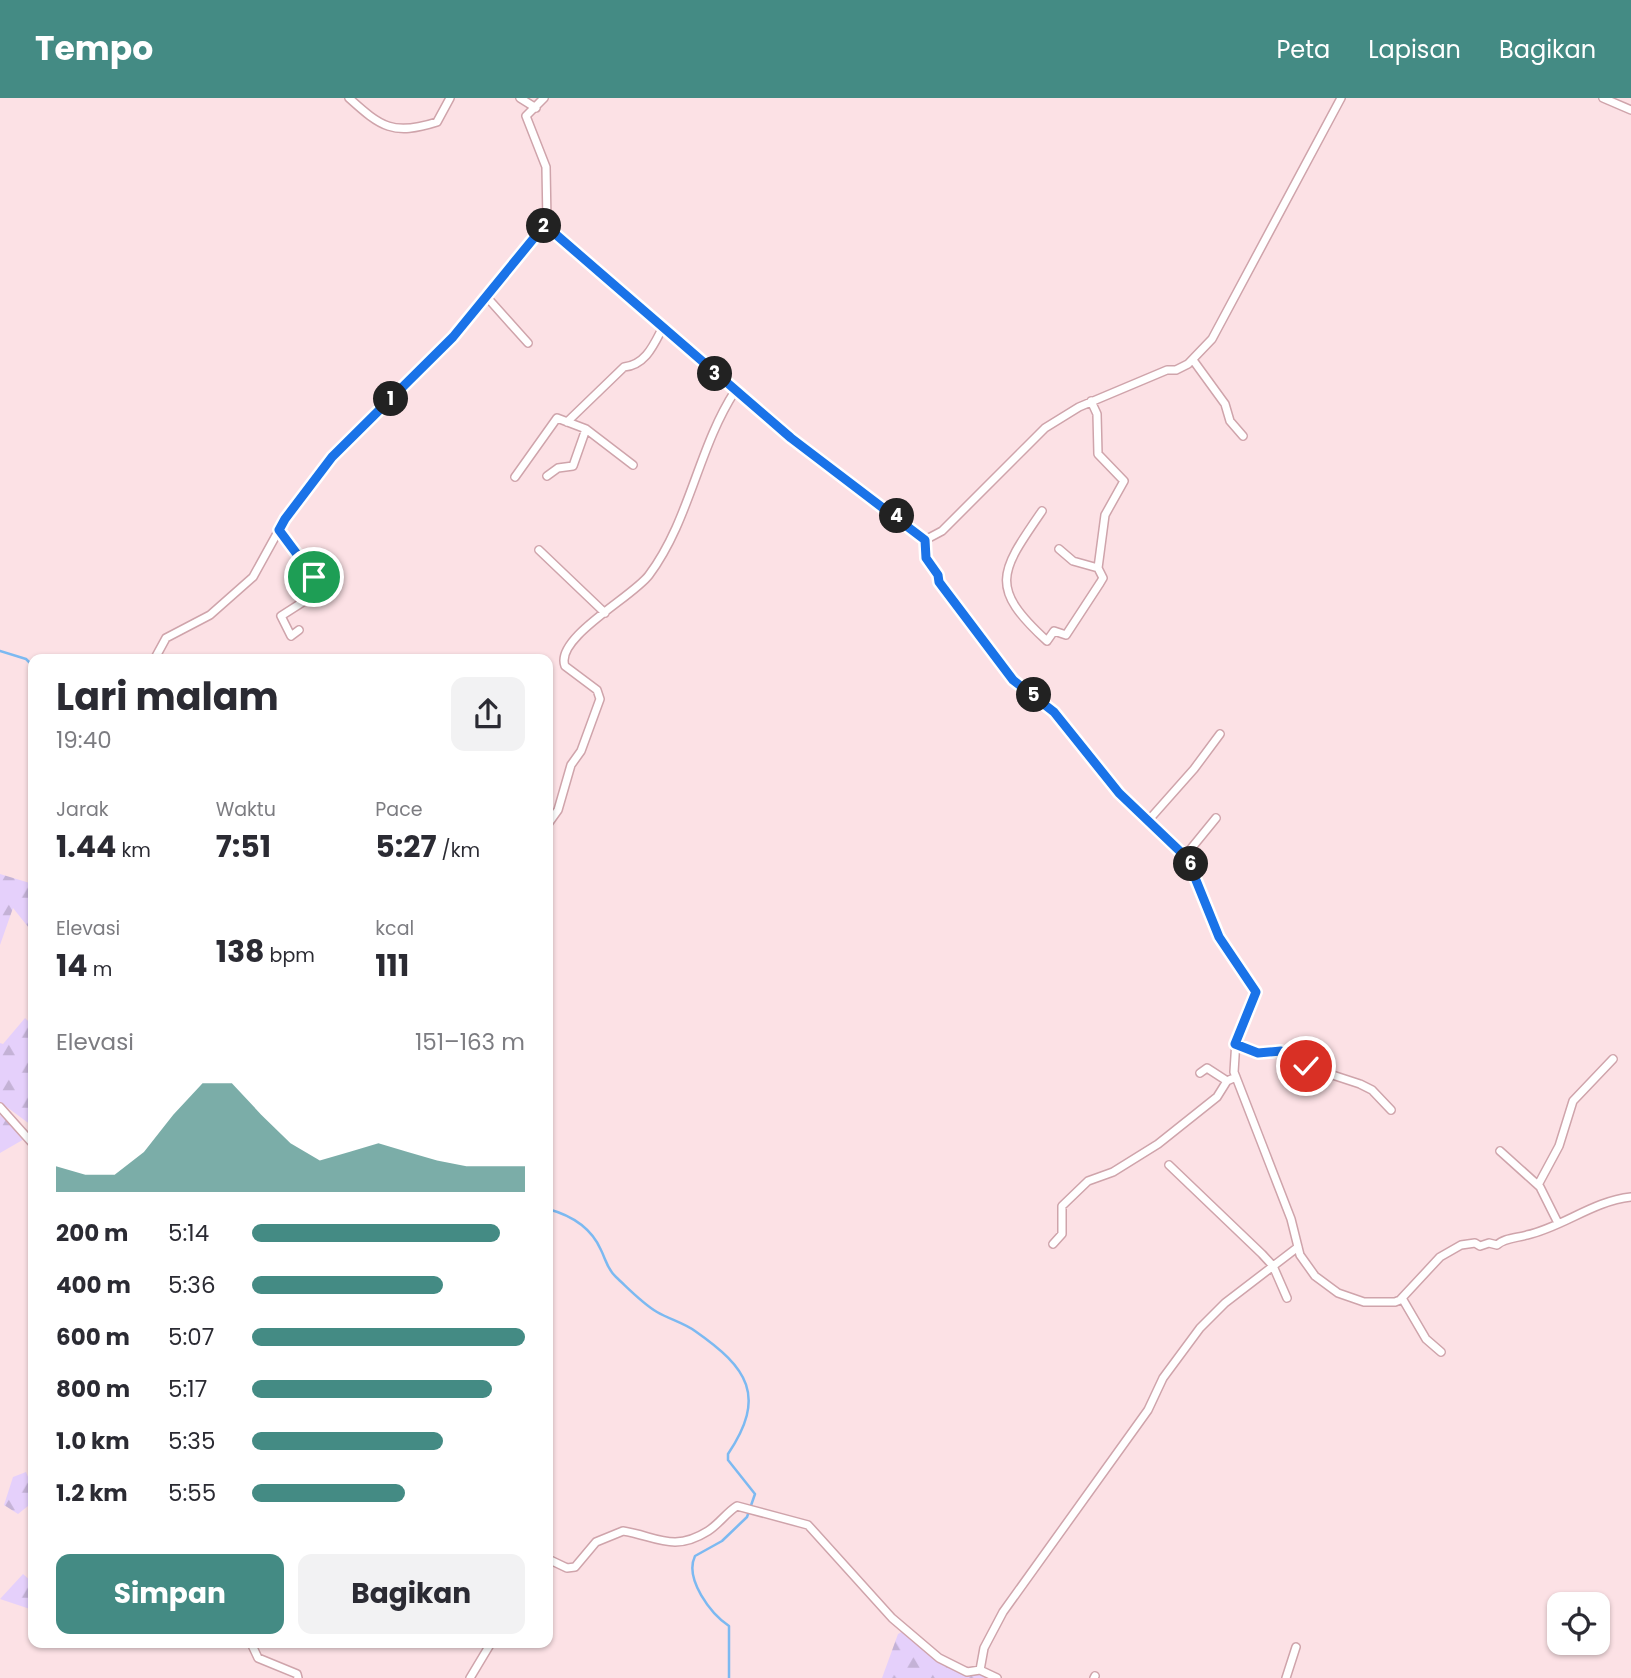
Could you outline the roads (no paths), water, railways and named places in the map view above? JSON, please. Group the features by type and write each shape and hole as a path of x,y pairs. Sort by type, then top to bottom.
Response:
{"street":[{"path":"349,98 376,123 398,130 437,122 450,98"},
{"path":"520,98 536,108"},
{"path":"544,98 526,116 546,167 547,222 553,232 822,464 860,488 925,540 926,558 938,575 939,582 1013,680 1054,712 1090,759 1147,822 1185,856 1196,876 1219,937 1255,990 1255,998 1235,1044 1236,1077 1291,1219 1298,1247 1315,1276 1338,1293 1358,1301 1387,1304 1402,1298 1433,1263 1453,1249 1475,1243 1480,1246 1489,1243 1493,1246 1503,1240 1530,1235 1631,1197"},
{"path":"925,540 942,531 1045,428 1091,401 1167,370 1176,370 1193,360 1216,332 1341,98"},
{"path":"1603,98 1631,110"},
{"path":"157,654 166,638 209,615 246,585 263,564 279,530 332,457 453,337 547,222"},
{"path":"485,295 528,343"},
{"path":"566,422 624,368 635,366 648,355 663,327"},
{"path":"1193,360 1225,404 1230,421 1243,436"},
{"path":"553,816 559,807 571,765 581,751 600,699 597,690 565,666 564,660 575,638 650,575 692,492 714,428 735,391"},
{"path":"1042,511 1008,566 1004,586 1019,615 1047,641 1054,631 1066,635 1103,578 1098,568 1105,515 1124,481 1098,454 1097,414 1091,401"},
{"path":"514,477 555,419 586,429 633,465"},
{"path":"547,477 558,468 573,466 586,429"},
{"path":"279,530 314,577 307,598 281,616 290,635 299,631"},
{"path":"1059,549 1075,562 1098,568"},
{"path":"539,550 605,613"},
{"path":"1147,822 1194,769 1220,734"},
{"path":"1185,856 1216,818"},
{"path":"1235,1044 1258,1053 1281,1051 1306,1066 1360,1084 1372,1090 1391,1110"},
{"path":"1537,1183 1559,1146 1580,1092 1613,1059"},
{"path":"1200,1073 1208,1068 1227,1081"},
{"path":"1053,1244 1062,1234 1062,1206 1088,1181 1113,1172 1158,1144 1217,1097 1227,1081 1236,1077"},
{"path":"0,1107 28,1138"},
{"path":"1500,1151 1537,1183 1558,1223"},
{"path":"1169,1164 1273,1266 1273,1272 1287,1297"},
{"path":"980,1670 984,1648 1003,1612 1148,1410 1163,1378 1200,1328 1225,1303 1298,1247"},
{"path":"1402,1298 1426,1339 1441,1352"},
{"path":"553,1561 567,1568 575,1567 596,1542 623,1531 659,1542 685,1539 707,1532 735,1506 744,1508 808,1525 892,1618 939,1658 967,1672 980,1670 997,1678"},
{"path":"1286,1678 1296,1647"},
{"path":"253,1648 258,1658 297,1674 298,1678"},
{"path":"470,1678 488,1648"}],"waterway":[{"path":"0,651 28,661"},
{"path":"553,1211 586,1229 597,1242 616,1277 651,1308 691,1328 713,1345 739,1371 746,1385 749,1399 747,1416 728,1454 728,1460 755,1494 747,1517 722,1541 695,1556 693,1565 693,1575 701,1595 707,1605 729,1626 729,1678"}]}
